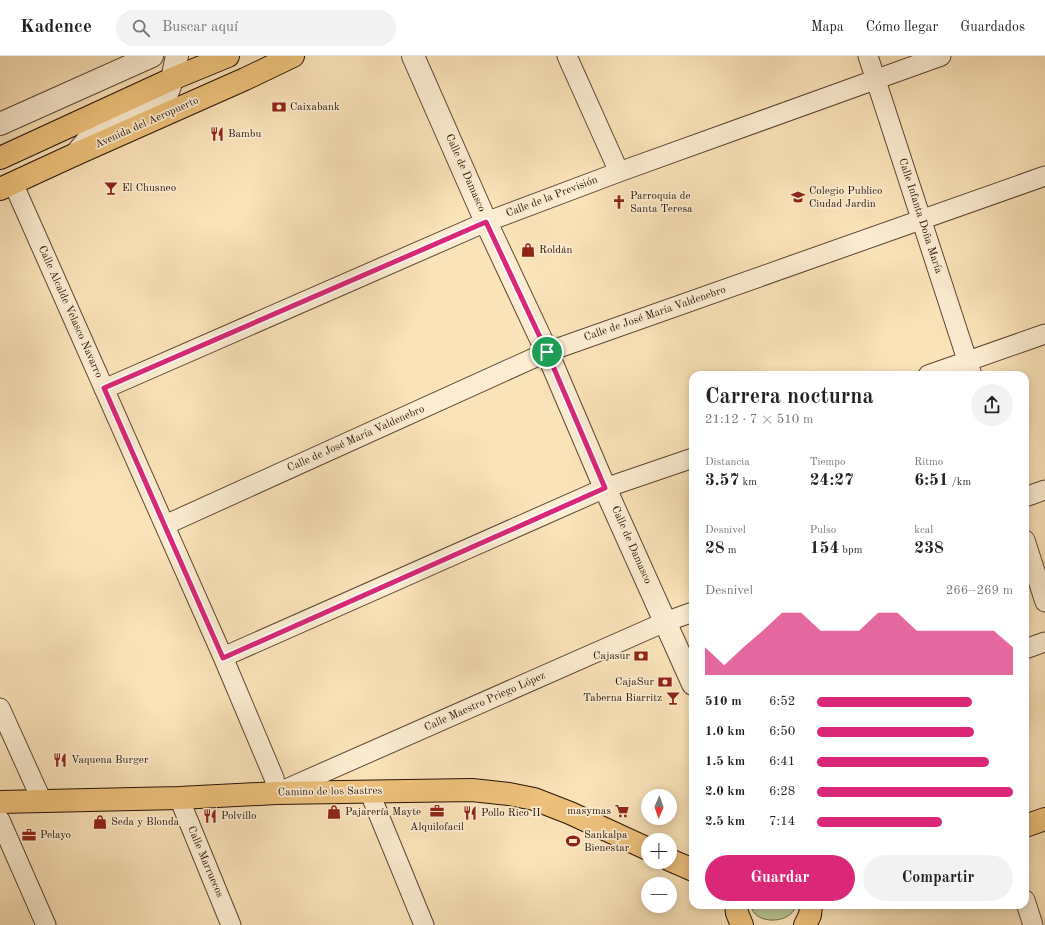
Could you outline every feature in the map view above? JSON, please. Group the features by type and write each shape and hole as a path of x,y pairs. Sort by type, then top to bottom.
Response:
{"main road":[{"path":"0,158 172,79 228,56"},
{"name":"Avenida del Aeropuerto","path":"6,186 293,56"},
{"name":"Camino de los Sastres","path":"0,802 179,798 277,793 472,790 509,794 534,800 570,813 641,846"},
{"path":"1029,825 1045,819"},
{"path":"677,863 689,868"},
{"path":"736,909 742,925"},
{"path":"805,925 810,915 811,909"}],"street":[{"path":"0,124 152,56"},
{"path":"76,154 92,135 160,102 166,96 172,79 177,56"},
{"name":"Calle de Damasco","path":"413,56 486,222 547,352 605,488 689,675"},
{"path":"567,56 619,172"},
{"name":"Calle Infanta Doña María","path":"868,56 969,368"},
{"name":"Calle de la Previsión","path":"104,388 486,222 619,172 941,56"},
{"name":"Calle de José María Valdenebro","path":"164,525 547,352 1045,176"},
{"name":"Calle Alcalde Velasco Navarro","path":"6,186 104,388 223,658 274,778 277,793"},
{"path":"951,371 969,368 1045,334"},
{"path":"223,658 605,488 689,459"},
{"path":"1029,496 1045,490"},
{"path":"1029,552 1045,602"},
{"name":"Calle Maestro Priego López","path":"277,793 665,622 689,613"},
{"path":"1029,648 1045,642"},
{"path":"0,708 42,801"},
{"path":"369,791 424,925"},
{"name":"Calle Marruecos","path":"179,798 231,925"},
{"path":"0,820 46,925"},
{"path":"1028,909 1033,925"}],"green space":[{"path":"752,909 794,909 787,917 772,920 765,919 753,912"}],"place":[{"name":"Caixabank","path":"279,107"},
{"name":"Bambu","path":"217,134"},
{"name":"El Chusneo","path":"111,188"},
{"name":"Colegio Publico Ciudad Jardin","path":"798,197"},
{"name":"Parroquia de Santa Teresa","path":"619,202"},
{"name":"Roldán","path":"528,250"},
{"name":"Cajasur","path":"641,656"},
{"name":"CajaSur","path":"665,682"},
{"name":"Taberna Biarritz","path":"673,698"},
{"name":"Vaquena Burger","path":"60,760"},
{"name":"Alquilofacil","path":"437,811"},
{"name":"masymas","path":"622,811"},
{"name":"Pajarería Mayte","path":"334,812"},
{"name":"Pollo Rico II","path":"470,813"},
{"name":"Polvillo","path":"210,816"},
{"name":"Seda y Blonda","path":"100,822"},
{"name":"Pelayo","path":"29,835"},
{"name":"Sankalpa Bienestar","path":"573,841"}],"route":[{"path":"486,222 547,352 605,488 223,658 104,388 486,222"}]}
